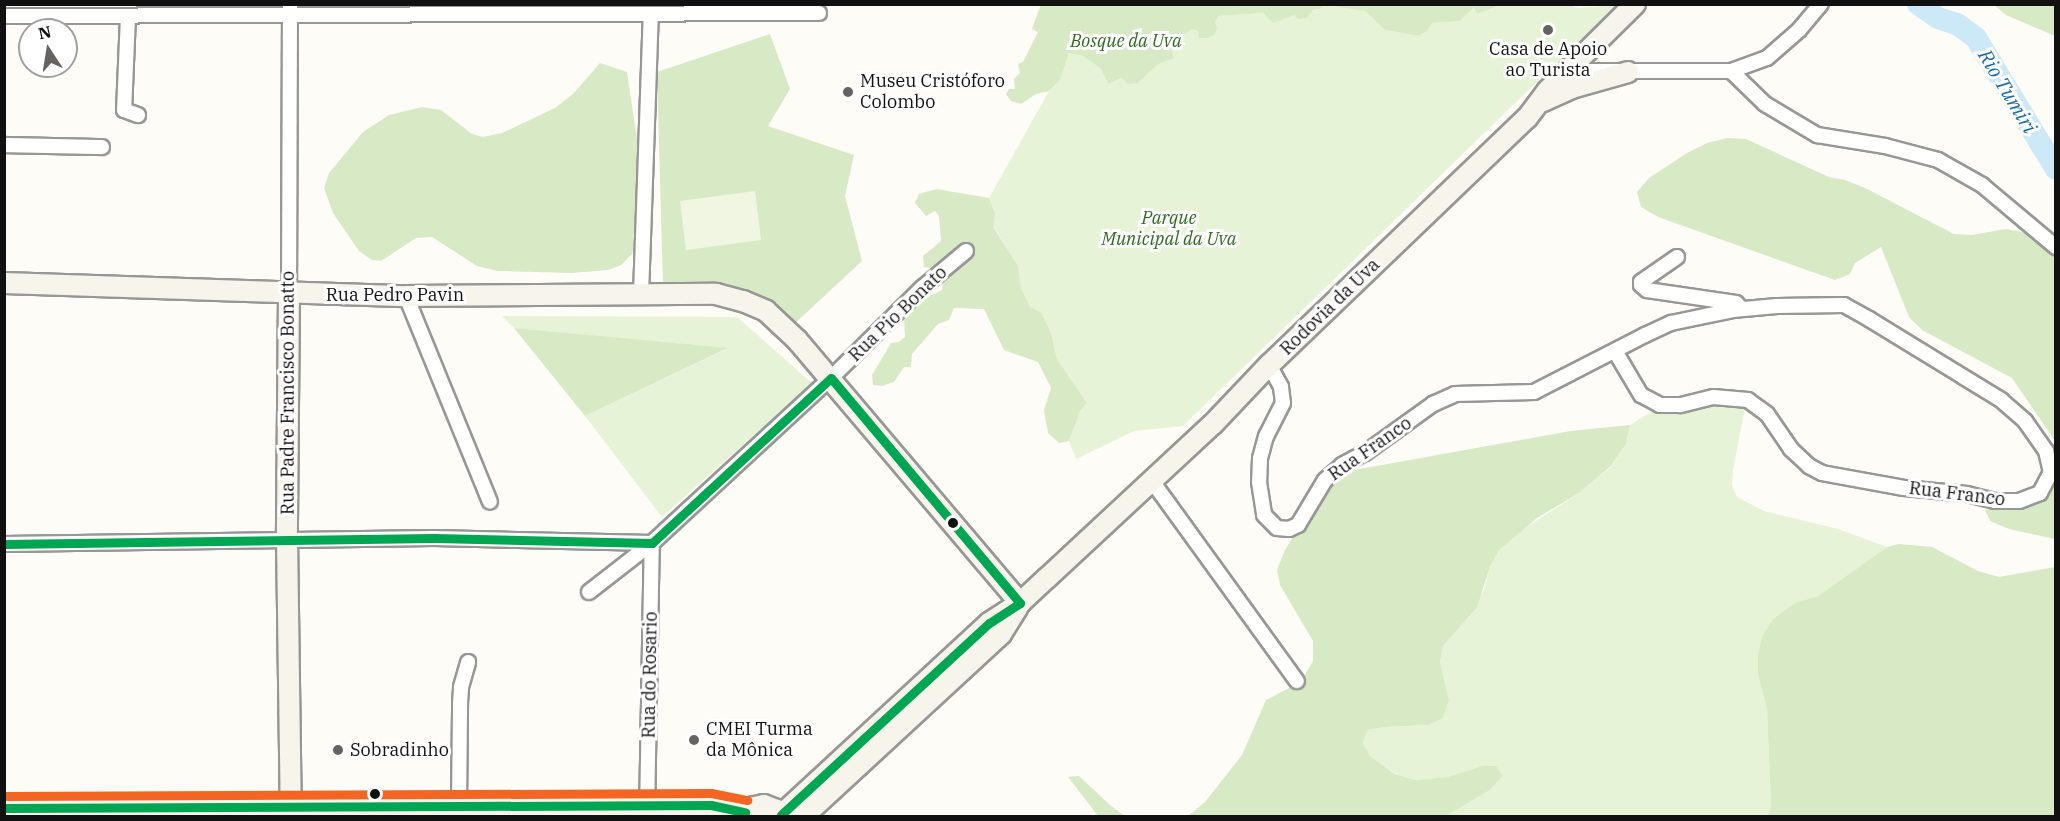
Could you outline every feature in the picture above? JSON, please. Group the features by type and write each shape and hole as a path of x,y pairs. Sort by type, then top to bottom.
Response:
{"street":[{"name":"Rodovia da Uva","path":"782,816 989,623 1020,603 1213,424 1269,365 1527,118 1567,71 1635,4"},
{"path":"1567,71 1731,71 1767,58 1799,30 1821,4"},
{"path":"4,16 65,10 128,16 290,11 522,10 651,15 819,13"},
{"name":"Rua Padre Francisco Bonatto","path":"290,11 287,538 291,812"},
{"path":"641,295 651,15"},
{"path":"128,16 124,110 138,115"},
{"path":"1731,71 1765,104 1817,135 1885,146 1938,160 1982,185 2055,247"},
{"path":"1538,104 1572,88 1628,72"},
{"path":"4,146 102,147"},
{"name":"Rua Pio Bonato","path":"589,592 652,543 831,378 923,286 966,251"},
{"path":"1677,257 1641,282 1641,285 1647,290 1737,303 1742,309"},
{"name":"Rua Pedro Pavin","path":"4,283 406,296 716,294 743,301 777,320 831,378 1020,603"},
{"path":"406,296 490,502"},
{"name":"Rua Franco","path":"1269,365 1281,387 1283,403 1266,436 1260,458 1260,499 1264,515 1277,528 1289,530 1298,525 1325,480 1342,465 1365,453 1433,404 1455,394 1534,392 1615,351 1671,323 1742,309 1844,304 2001,399 2025,421 2046,451 2051,472 2040,493 2019,501 1995,501 1967,494 1904,488 1822,474 1809,466 1791,449 1767,414 1748,400 1713,397 1680,405 1660,405 1641,395 1615,351"},
{"path":"1152,481 1297,681"},
{"path":"4,544 287,538 434,538 652,543"},
{"name":"Rua do Rosario","path":"647,811 652,543"},
{"name":"Rodovia da Uva","path":"804,816 1001,634 1020,603"},
{"path":"459,806 460,703 461,687 468,662"},
{"path":"4,808 291,812 459,806 570,811 647,811 711,805 744,814 750,808 764,805 771,806 782,816"}],"green space":[{"name":"Bosque da Uva","path":"1041,4 1325,5 1313,10 1307,18 1298,19 1294,15 1273,23 1263,13 1219,16 1215,22 1217,28 1215,34 1208,38 1199,38 1198,31 1192,29 1182,37 1172,51 1174,58 1158,64 1138,83 1128,84 1122,78 1108,84 1101,69 1083,56 1069,53 1060,80 1049,91 1036,94 1021,104 1011,101 1006,94 1009,89 1015,89 1014,79 1020,73 1018,64 1023,62 1038,32 1032,29"},
{"name":"Parque Municipal da Uva","path":"1567,4 1578,8 1616,5 1183,426 1134,431 1076,459 1069,441 1080,411 1087,403 1057,359 1051,333 1042,313 1030,308 1021,288 1018,266 994,227 995,213 989,198 1049,91 1060,80 1069,53 1083,56 1101,69 1108,84 1122,78 1128,83 1138,83 1158,63 1174,58 1172,51 1182,37 1192,29 1198,31 1215,22 1219,16 1263,13 1273,22 1284,17 1320,9 1325,5 1346,6 1365,11 1385,30 1418,36 1426,32 1432,23 1460,21 1474,6 1477,14 1501,5"},
{"path":"1327,5 1501,5 1477,14 1474,7 1460,21 1432,23 1426,32 1418,36 1385,30 1365,11"},
{"path":"1994,5 2055,5 2055,36 2006,15"},
{"path":"770,34 790,89 768,126 854,155 845,196 862,261 792,326 663,285 657,72"},
{"path":"600,63 627,72 638,146 639,224 632,254 621,265 608,270 572,273 498,271 477,266 432,237 416,238 381,261 372,260 359,251 333,213 324,188 329,173 363,132 389,115 422,107 441,110 472,134 483,137 502,133 555,108 573,94"},
{"path":"1727,138 1746,139 1829,177 1845,180 1865,188 1954,234 1972,235 2006,229 2034,234 2055,242 2055,441 2012,378 1922,330 1909,317 1881,247 1855,263 1850,274 1835,280 1658,217 1641,207 1637,192 1649,178 1687,153 1707,143"},
{"path":"936,189 989,198 995,213 994,228 1018,266 1021,288 1030,307 1042,313 1051,333 1057,359 1087,403 1080,411 1069,441 1059,443 1048,433 1044,410 1051,388 1038,362 1004,350 984,309 954,308 949,320 938,324 912,354 911,367 904,367 894,382 882,386 873,385 872,375 891,343 899,342 905,337 904,316 922,300 942,290 944,275 954,256 951,253 930,268 924,267 923,256 941,241 939,216 935,211 926,216 915,203 919,194"},
{"path":"755,191 761,240 686,250 680,201"},
{"path":"502,316 737,317 812,383 662,517 585,416 727,349 514,328"},
{"path":"514,328 728,348 585,416"},
{"path":"1747,398 1733,470 1732,485 1737,497 1764,511 1838,529 1887,547 1818,596 1795,603 1758,655 1758,675 1767,708 1771,806 1768,816 1446,816 1490,790 1503,776 1482,766 1447,777 1415,780 1396,774 1370,756 1363,744 1368,730 1428,725 1449,700 1440,662 1443,646 1484,590 1490,567 1499,550 1510,538 1579,493 1611,467 1626,444 1630,425 1665,403"},
{"path":"1630,425 1626,444 1611,466 1579,493 1537,518 1499,550 1490,567 1477,607 1443,646 1440,662 1449,700 1443,718 1428,725 1368,730 1363,743 1370,756 1395,774 1415,780 1447,777 1482,766 1496,766 1503,776 1490,790 1446,816 1188,816 1205,802 1242,755 1266,700 1291,687 1304,676 1313,661 1313,641 1280,585 1277,570 1285,550 1320,492 1333,479 1354,470 1571,431"},
{"path":"2055,476 2055,539 2009,529 1990,521 1985,510 2051,489"},
{"path":"1899,544 1932,547 1978,571 1999,577 2055,567 2055,816 1768,816 1771,806 1767,708 1758,675 1758,655 1762,637 1773,619 1795,603 1818,596 1887,547"},
{"path":"1079,776 1125,816 1098,816 1068,777"}],"waterway":[{"name":"Rio Tumiri","path":"1918,4 1938,18 1957,24 1976,38 2056,169"}],"transit line":[{"path":"4,544 434,538 652,543 831,378 1020,603 989,623 781,815"},
{"path":"4,796 711,793 747,800"},
{"path":"4,808 711,805 745,812"}],"place":[{"name":"Casa de Apoio ao Turista","path":"1548,30"},
{"name":"Museu Cristóforo Colombo","path":"848,92"},
{"name":"CMEI Turma da Mônica","path":"694,740"},
{"name":"Sobradinho","path":"338,750"}]}
